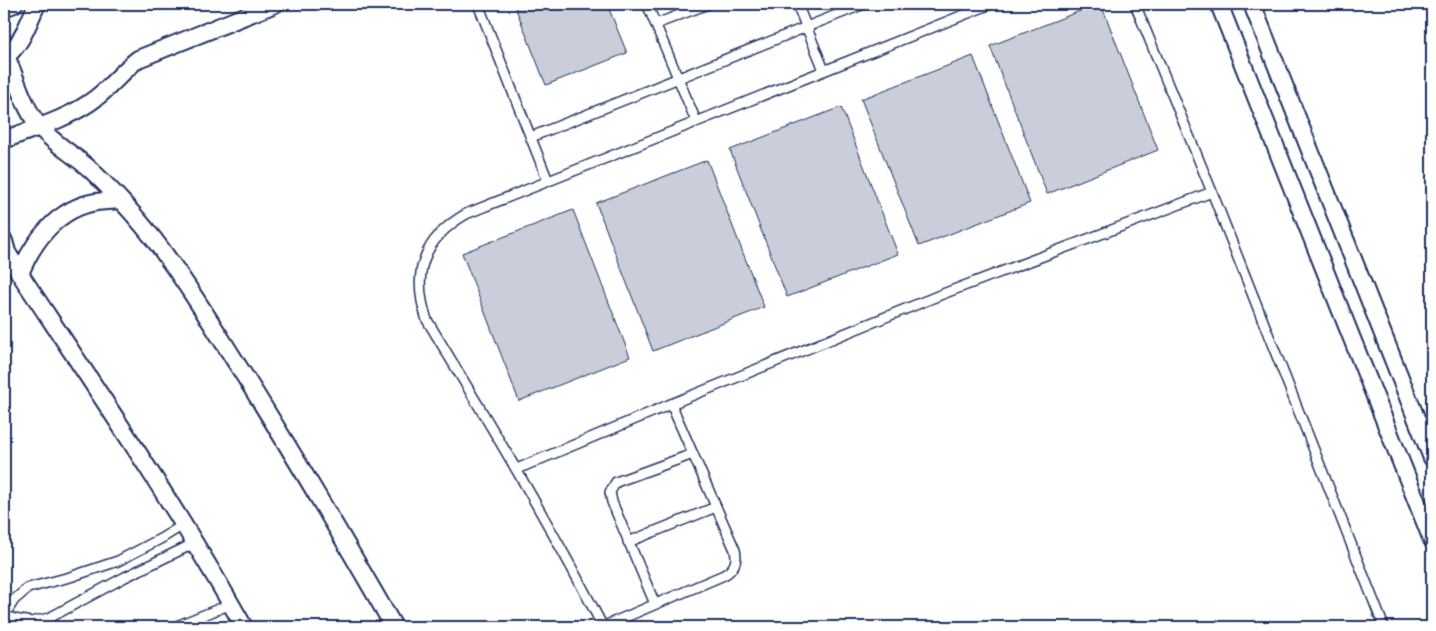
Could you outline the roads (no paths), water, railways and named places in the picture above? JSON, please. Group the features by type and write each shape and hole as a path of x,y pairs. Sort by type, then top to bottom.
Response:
{"street":[{"path":"4,8 14,4"},
{"path":"36,4 22,39 5,57 28,107 39,126 50,138 92,171 146,229 190,290 271,419 394,627"},
{"path":"4,140 75,112 90,103 138,59 275,4"},
{"path":"1219,4 1432,540"},
{"path":"1252,4 1425,418 1432,458"},
{"path":"20,274 28,254 40,236 56,221 74,209 94,202 119,200"},
{"path":"4,241 20,274 135,447 195,543 244,627"}],"lane":[{"path":"478,4 548,181"},
{"path":"647,4 696,121"},
{"path":"656,24 708,4"},
{"path":"797,4 824,70"},
{"path":"531,137 864,4"},
{"path":"671,404 735,550 736,556 733,568 724,575 602,627 564,552 517,469 427,320 421,302 421,273 424,260 431,245 453,222 466,214 980,6 991,4"},
{"path":"1135,4 1212,192 1384,627"},
{"path":"517,469 671,404 940,295 1212,192"},
{"path":"655,604 610,497 612,486 621,480 693,454"},
{"path":"628,542 716,507"},
{"path":"183,525 118,561 78,575 28,588 14,600 5,616 31,622 49,618 125,577 195,543"},
{"path":"174,627 231,604"}]}
